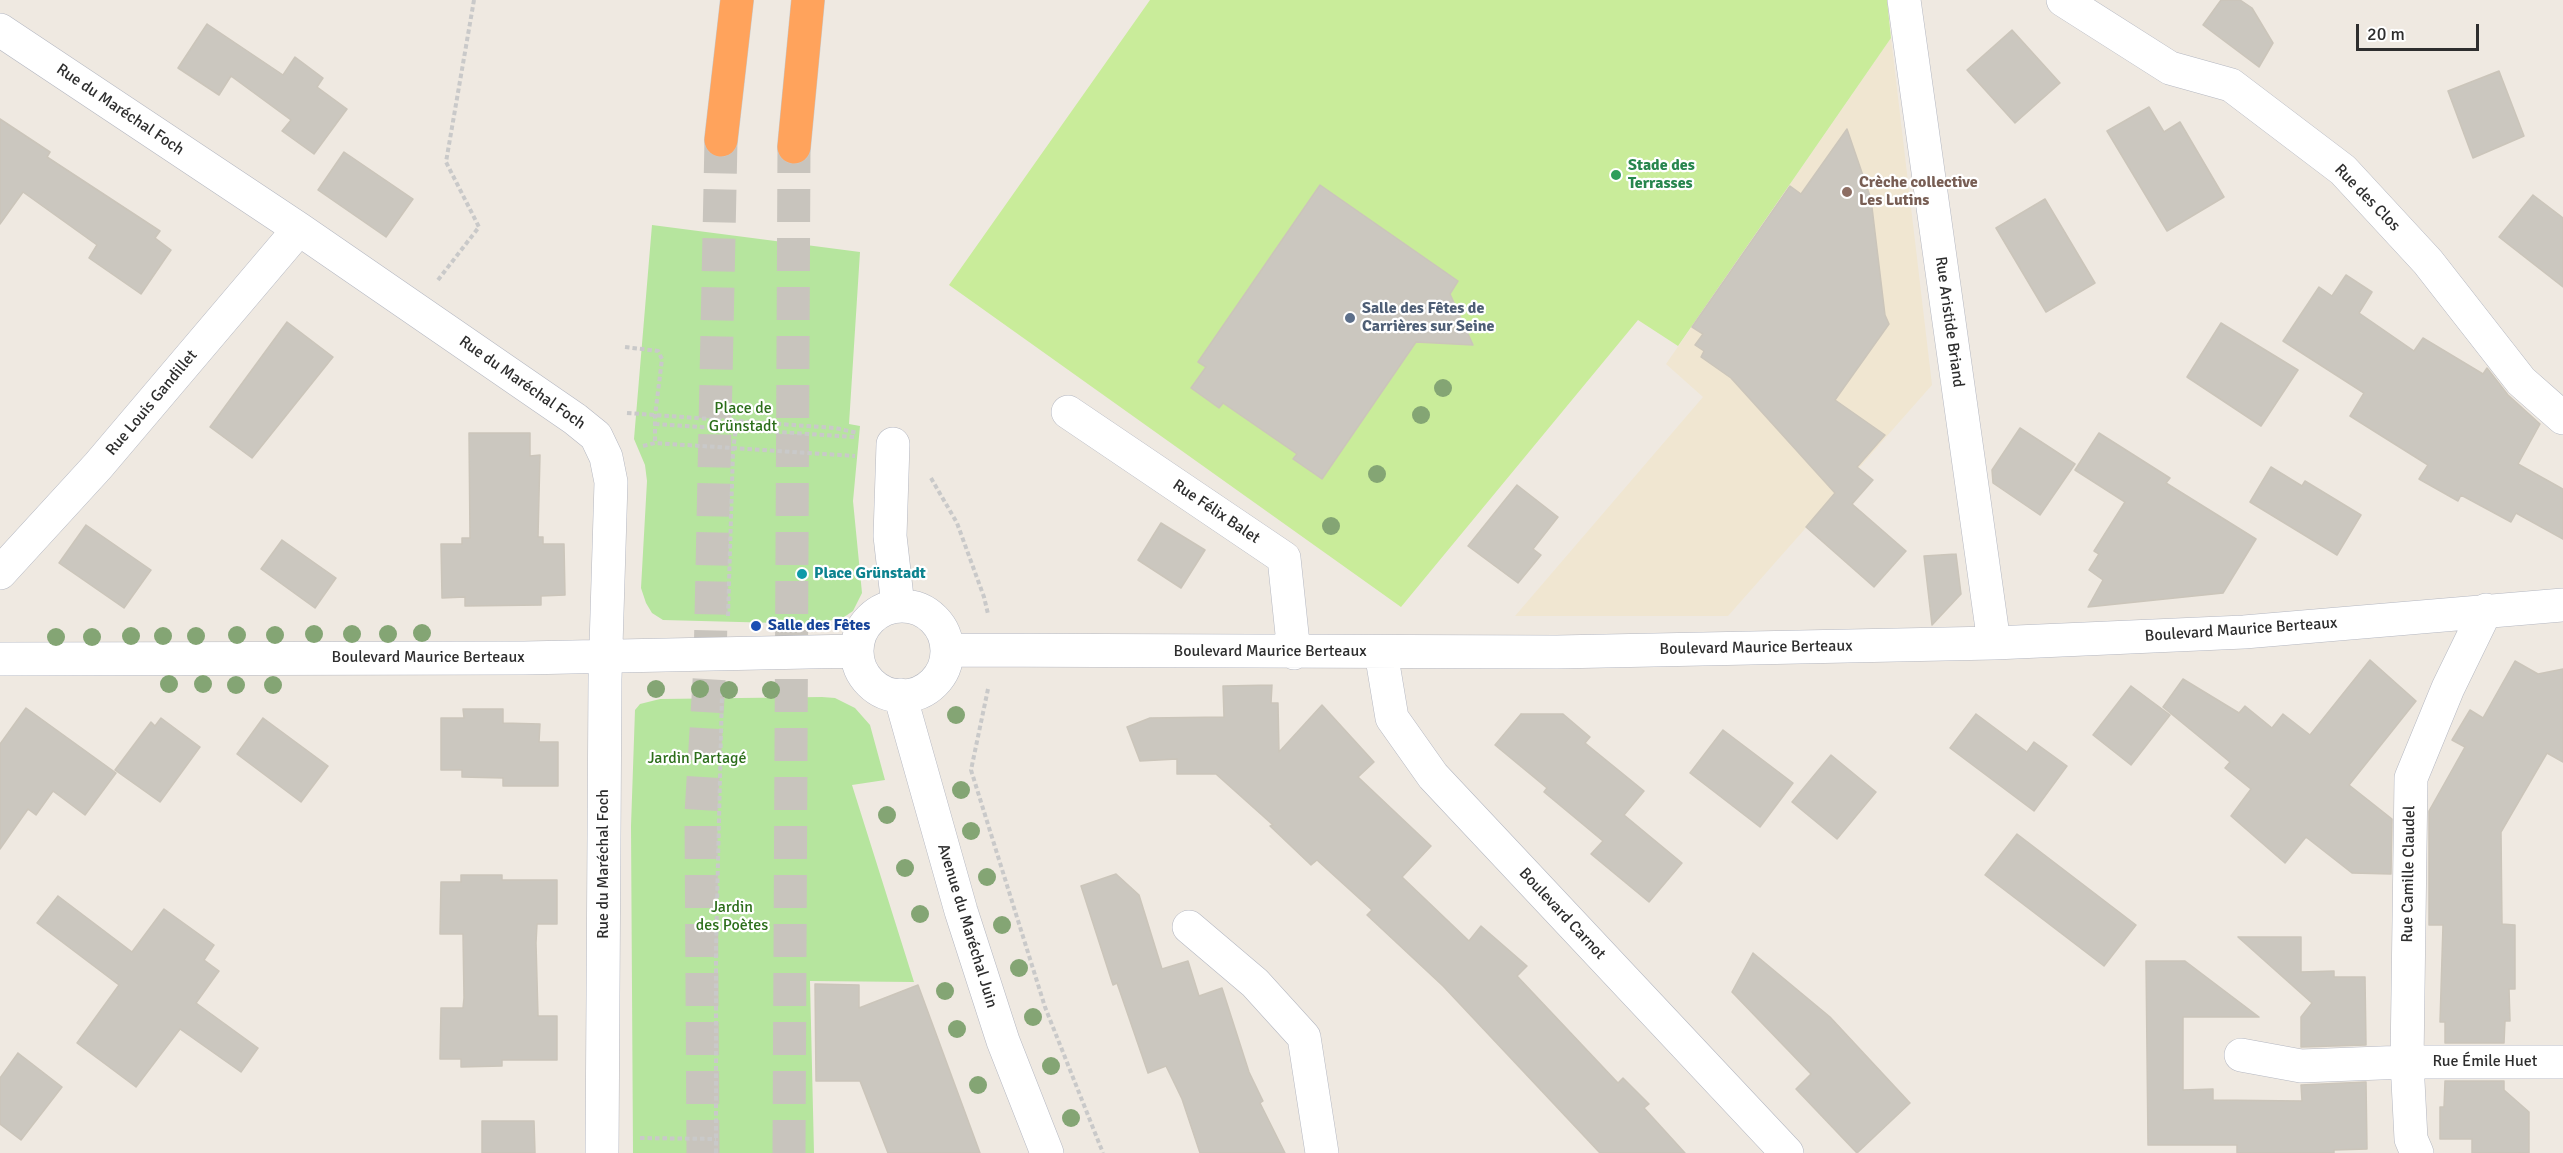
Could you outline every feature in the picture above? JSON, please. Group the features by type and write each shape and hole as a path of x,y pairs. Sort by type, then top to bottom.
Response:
{"highway":[{"path":"721,140 737,0"},
{"path":"794,147 808,0"}],"street":[{"name":"Rue Aristide Briand","path":"1904,0 1994,643"},
{"name":"Rue des Clos","path":"2063,0 2170,68 2230,85 2343,170 2428,262 2521,381 2563,418"},
{"name":"Rue du Maréchal Foch","path":"0,30 299,229 596,436 606,457 611,482 605,657 602,1140"},
{"name":"Rue Louis Gandillet","path":"0,573 98,466 299,229"},
{"name":"Rue Félix Balet","path":"1068,412 1107,451 1284,558 1294,653"},
{"path":"893,444 890,536 898,606"},
{"name":"Boulevard Maurice Berteaux","path":"947,650 1294,653 1569,652 1994,643 2244,632 2563,605"},
{"path":"898,606 916,608 930,616 944,635 947,650 939,676 928,687 915,694 900,696 884,692 871,683 860,666 856,651 858,638 865,624 888,608 898,606"},
{"name":"Rue Camille Claudel","path":"2417,1153 2411,1139 2407,1062 2411,778 2448,688 2486,610"},
{"name":"Boulevard Maurice Berteaux","path":"0,659 605,657 856,651"},
{"name":"Boulevard Carnot","path":"1381,652 1392,718 1433,776 1787,1153"},
{"name":"Avenue du Maréchal Juin","path":"900,696 961,911 1003,1041 1047,1153"},
{"path":"1189,927 1255,983 1304,1037 1322,1153"},
{"name":"Rue Émile Huet","path":"2241,1055 2301,1066 2407,1062 2563,1062"}],"path":[{"path":"415,309 479,227 446,162 474,0"},
{"path":"625,347 658,351 662,359 655,416 655,443"},
{"path":"583,425 619,412 835,428 888,440 923,464 957,523 984,597 995,651 971,770 1045,1006 1102,1153"},
{"path":"639,447 655,443 855,458 859,437 655,424"},
{"path":"729,616 733,450 736,428"},
{"path":"716,1153 716,947 723,655"},
{"path":"602,1140 632,1137 716,1139"}],"shaded area":[{"name":"Crèche collective Les Lutins","path":"1891,38 1932,385 1728,616 1515,616 1703,397 1666,364"}],"green space":[{"path":"1150,0 1887,0 1891,38 1678,346 1638,320 1401,607 949,285"},
{"name":"Place de Grünstadt","path":"652,225 860,252 849,424 860,426 853,501 862,593 853,611 844,617 816,624 663,620 652,613 646,603 641,588 647,481 645,465 634,439"},
{"name":"Jardin des Poètes","path":"835,698 855,708 870,725 885,780 852,785 914,982 810,981 814,1153 633,1153 631,826 635,710 640,704 660,699"}],"building":[{"path":"2221,0 2240,0 2252,8 2273,43 2259,67 2203,25"},
{"path":"207,24 283,75 295,57 323,78 317,87 347,109 314,154 282,131 291,120 231,76 219,95 178,68"},
{"path":"2012,30 2060,83 2015,123 1967,70"},
{"path":"2499,71 2524,136 2473,158 2448,91"},
{"path":"2149,107 2164,132 2180,122 2224,197 2167,231 2107,131"},
{"path":"0,119 50,152 47,157 160,231 155,238 171,250 141,294 89,258 97,245 23,192 0,224"},
{"path":"1847,129 1871,199 1885,315 1889,324 1835,400 1885,435 1857,467 1873,480 1852,504 1906,551 1874,587 1806,527 1835,493 1731,378 1701,357 1704,351 1695,345 1703,334 1692,327 1790,186 1801,194"},
{"path":"344,152 413,199 386,237 318,190"},
{"name":"Salle des Fêtes de Carrières sur Seine","path":"1320,185 1458,281 1450,294 1473,345 1416,342 1322,479 1293,459 1297,454 1223,403 1219,408 1191,388 1206,367 1198,362"},
{"path":"2533,195 2563,218 2563,287 2499,237"},
{"path":"2045,199 2095,283 2046,312 1996,228"},
{"path":"2346,275 2372,292 2359,313 2414,351 2423,338 2483,374 2487,368 2508,395 2540,424 2518,464 2563,489 2563,539 2516,513 2511,522 2461,495 2458,501 2419,479 2428,465 2350,416 2364,393 2283,341 2319,287 2332,296"},
{"path":"287,322 333,357 252,458 210,427"},
{"path":"2221,323 2298,370 2261,426 2187,377"},
{"path":"2020,428 2075,464 2040,515 1993,483 1992,470"},
{"path":"469,433 530,433 530,456 540,455 538,537 543,537 543,544 564,544 565,595 541,596 541,605 465,606 465,597 442,598 441,544 462,544 462,538 470,538"},
{"path":"2099,433 2170,478 2166,483 2256,539 2223,593 2088,607 2103,580 2089,570 2099,554 2094,551 2125,502 2075,470"},
{"path":"2271,467 2302,486 2305,481 2361,515 2337,555 2250,502"},
{"path":"1517,485 1558,517 1533,549 1541,555 1518,583 1468,546"},
{"path":"1161,523 1205,550 1181,588 1138,560"},
{"path":"86,525 151,570 124,608 59,563"},
{"path":"282,540 336,578 315,608 261,569"},
{"path":"1956,554 1961,594 1932,625 1924,556"},
{"path":"2370,660 2416,701 2349,785 2392,819 2391,874 2352,873 2306,837 2285,863 2231,816 2251,789 2225,768 2230,762 2163,707 2183,679 2239,713 2245,706 2272,728 2283,714 2310,735"},
{"path":"2515,661 2538,674 2563,669 2563,762 2547,753 2501,832 2502,924 2515,925 2515,989 2509,989 2510,1021 2505,1021 2504,1043 2445,1043 2445,1022 2440,1022 2443,925 2429,925 2429,811 2465,747 2452,740 2470,710 2483,718"},
{"path":"1272,685 1271,703 1278,703 1279,752 1322,705 1374,762 1358,777 1431,846 1402,877 1469,941 1481,926 1527,966 1517,976 1618,1083 1623,1078 1649,1104 1644,1108 1685,1153 1600,1153 1443,986 1367,915 1372,910 1317,860 1311,865 1270,826 1273,825 1216,774 1177,774 1177,759 1140,761 1127,727 1150,718 1224,717 1223,686"},
{"path":"2131,686 2170,715 2131,765 2093,735"},
{"path":"26,708 116,773 85,815 53,791 36,815 28,809 0,849 0,744"},
{"path":"463,709 503,709 503,723 540,724 539,742 558,742 558,786 503,786 503,778 462,777 462,770 441,770 441,718 464,718"},
{"path":"1521,714 1563,714 1590,737 1585,743 1644,791 1624,815 1682,863 1649,902 1591,854 1603,841 1544,792 1547,788 1495,745"},
{"path":"1976,714 2027,752 2034,742 2067,766 2034,811 1950,748"},
{"path":"161,718 200,747 160,802 115,770 151,722 155,726"},
{"path":"263,718 328,766 301,802 237,754"},
{"path":"1723,730 1793,783 1760,827 1690,773"},
{"path":"1831,755 1876,792 1837,839 1792,802"},
{"path":"2017,834 2136,925 2104,966 1985,875"},
{"path":"1116,874 1139,895 1162,969 1188,961 1199,996 1222,988 1249,1072 1263,1101 1260,1103 1285,1153 1200,1153 1182,1099 1166,1066 1148,1073 1117,983 1113,985 1081,886"},
{"path":"461,875 502,875 502,880 557,880 557,924 537,924 536,943 538,1016 557,1016 557,1060 502,1060 502,1066 461,1067 461,1059 440,1059 441,1008 463,1008 464,998 463,934 440,934 441,882 461,882"},
{"path":"58,896 132,952 164,909 214,945 204,960 219,971 196,1003 258,1048 241,1072 180,1029 136,1087 77,1043 119,985 37,923"},
{"path":"2238,937 2301,937 2301,972 2334,971 2334,977 2365,977 2366,1045 2301,1047 2301,1017 2312,1003"},
{"path":"1753,953 1830,1017 1910,1103 1857,1153 1796,1089 1811,1074 1732,992"},
{"path":"2146,961 2185,961 2259,1017 2183,1017 2183,1090 2213,1089 2213,1100 2302,1101 2301,1085 2366,1082 2367,1149 2334,1150 2334,1153 2237,1153 2237,1145 2148,1145"},
{"path":"815,984 859,985 859,1008 918,985 980,1153 888,1153 860,1081 816,1081"},
{"path":"18,1053 62,1087 21,1140 0,1124 0,1078"},
{"path":"2445,1081 2504,1081 2504,1090 2529,1112 2529,1153 2472,1153 2472,1139 2440,1139 2440,1107 2444,1107"},
{"path":"482,1121 534,1121 535,1153 482,1153"}],"tunnel":[{"path":"703,1153 701,814 710,665 721,140"},
{"path":"789,1153 794,147"}],"place":[{"name":"Stade des Terrasses","path":"1616,175"},
{"name":"Crèche collective Les Lutins","path":"1847,192"},
{"name":"Salle des Fêtes de Carrières sur Seine","path":"1350,318"},
{"name":"Place Grünstadt","path":"802,574"},
{"name":"Salle des Fêtes","path":"756,626"}],"park label":[{"name":"Jardin Partagé","path":"697,759"}]}
